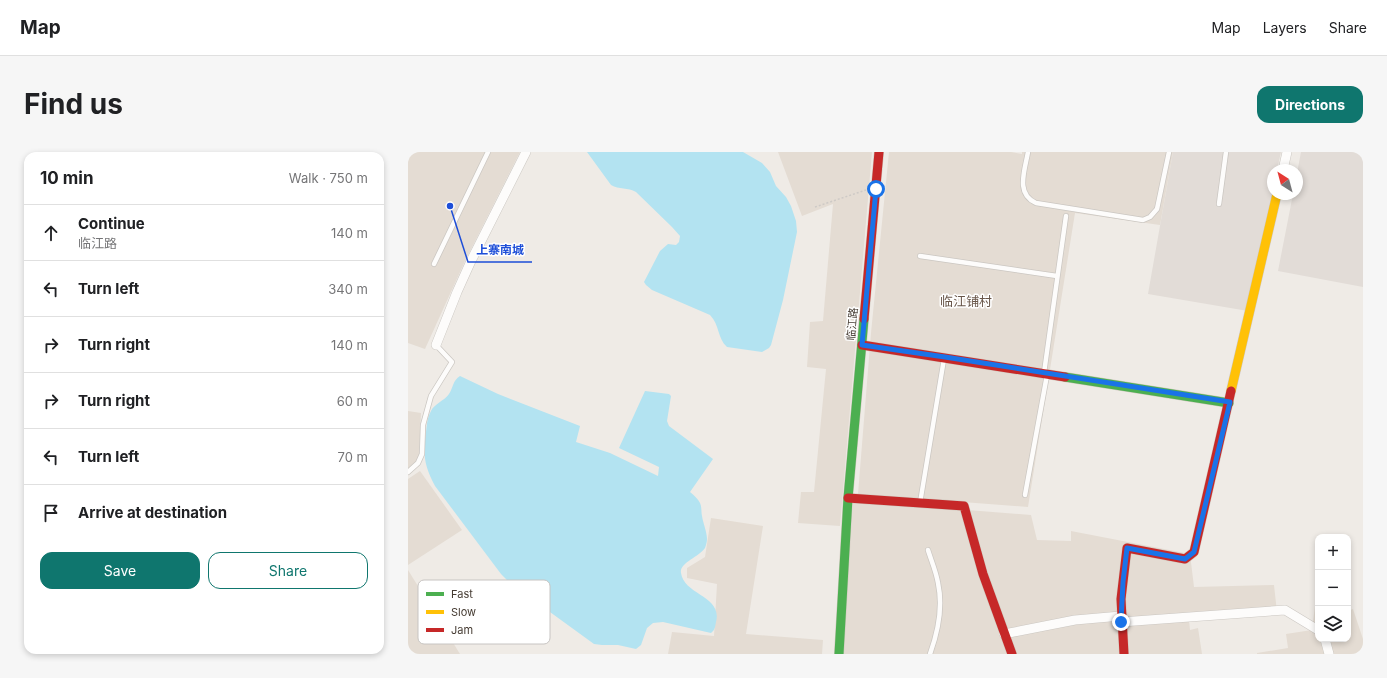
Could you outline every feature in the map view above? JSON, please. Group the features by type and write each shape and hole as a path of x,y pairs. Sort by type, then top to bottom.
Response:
{"street":[{"path":"436,345 471,261 526,152"},
{"name":"临江路","path":"839,654 848,498 879,152"},
{"path":"1284,164 1287,152"},
{"path":"1124,654 1121,619 1127,548 1185,559 1194,552 1276,200"},
{"path":"862,345 1230,402"},
{"path":"848,498 964,506 983,574 1012,654"},
{"path":"1004,634 1076,620 1286,610 1315,628"},
{"path":"1326,642 1329,654"}],"lane":[{"path":"434,264 488,152"},
{"path":"1028,152 1022,186 1030,200 1036,203 1143,220 1150,217 1158,209 1169,152"},
{"path":"1219,204 1226,152"},
{"path":"1025,495 1046,373 1066,216"},
{"path":"920,256 1058,276"},
{"path":"408,472 418,463 422,454 423,425 431,396 452,362 436,345"},
{"path":"920,503 945,357"},
{"path":"928,550 937,576 940,598 935,641 930,654"}],"path":[{"path":"815,207 876,189"}],"shaded area":[{"path":"408,152 520,152 465,261 425,349 408,343"},
{"path":"778,152 872,152 840,526 798,523 801,492 814,492 826,369 807,367 810,322 823,321 833,204 802,216"},
{"path":"889,152 1011,152 1022,154 1022,152 1173,152 1160,225 1075,213 1028,507 858,494 871,333"},
{"path":"1173,152 1281,152 1278,164 1267,164 1267,200 1271,200 1248,311 1148,294"},
{"path":"1301,152 1363,152 1363,287 1278,271 1292,200 1303,200 1303,164 1299,164"},
{"path":"408,411 421,413 419,458 416,463 408,469"},
{"path":"420,471 462,530 408,565 408,479"},
{"path":"853,501 1031,515 1037,540 1071,541 1071,531 1190,554 1194,587 1274,585 1277,612 1189,620 1190,630 1198,628 1202,654 843,654"},
{"path":"711,518 763,526 746,634 823,640 822,654 668,654 672,632 714,636 717,584 687,578 687,568 705,557"},
{"path":"408,570 418,586 418,644 454,644 460,654 408,654"},
{"path":"1315,606 1315,642 1351,642 1351,610 1353,609 1363,639 1363,654 1257,654 1288,648 1286,634 1312,630"}],"water":[{"path":"587,152 743,152 762,163 770,172 776,186 786,197 791,206 796,221 797,232 783,300 769,348 762,352 727,347 710,315 652,290 646,285 644,282 660,251 668,244 676,245 679,242 680,236 636,192 617,188 611,185"},
{"path":"460,376 498,394 580,426 576,442 610,453 658,476 659,467 619,448 645,391 669,394 671,396 667,421 669,426 713,459 690,492 701,505 707,536 706,545 702,551 683,566 681,573 689,586 714,606 717,613 714,630 711,633 663,622 653,623 647,628 641,645 636,649 618,645 594,644 550,612 550,580 507,580 435,486 425,460 427,422 432,409 449,394 454,382"}],"traffic: fast":[{"path":"839,654 848,498 864,319"},
{"path":"1065,377 1229,403"}],"traffic: slow":[{"path":"1231,391 1276,200"}],"traffic: jam":[{"path":"864,319 879,152"},
{"path":"862,345 1065,377"},
{"path":"1124,654 1121,599 1127,548 1185,559 1194,552 1231,391"},
{"path":"848,498 964,506 983,574 1012,654"}],"place":[{"name":"上寨南城","path":"450,206"}],"district":[{"name":"临江铺村","path":"966,301"}],"route":[{"path":"876,189 862,345 1230,402 1194,552 1185,559 1127,548 1121,599 1121,622"}]}
